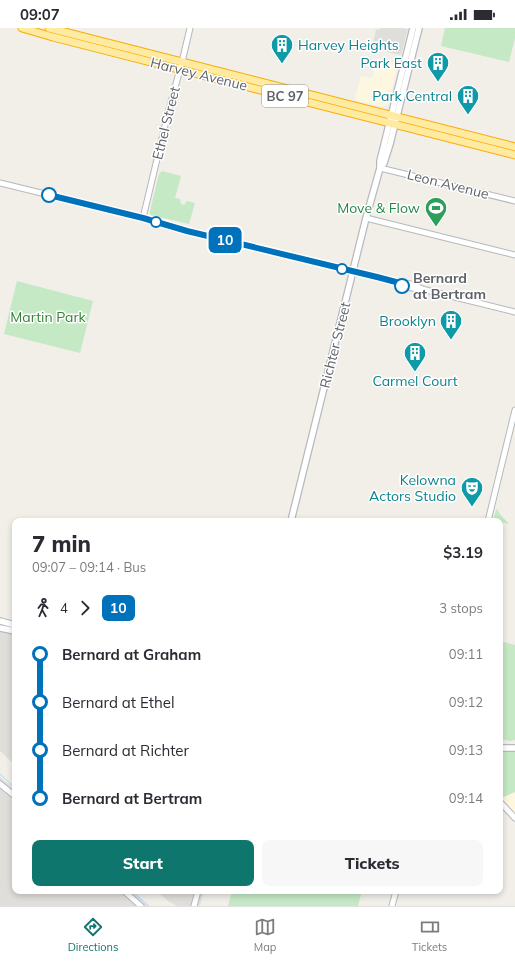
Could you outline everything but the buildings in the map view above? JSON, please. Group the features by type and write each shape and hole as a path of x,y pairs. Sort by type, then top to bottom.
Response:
{"highway":[{"name":"Harvey Avenue","path":"22,28 54,37 181,66 393,120 515,155"},
{"name":"Harvey Avenue","path":"49,28 181,66"},
{"name":"Harvey Avenue","path":"393,120 515,147"}],"main road":[{"name":"Richter Street","path":"393,120 413,28"},
{"name":"Richter Street","path":"292,518 366,218 380,168 380,161 419,28"},
{"path":"0,621 12,624"},
{"path":"0,628 12,630"},
{"path":"503,748 515,748"}],"street":[{"name":"Ethel Street","path":"143,218 190,28"},
{"name":"Leon Avenue","path":"380,168 515,201"},
{"path":"0,182 143,218 187,231 396,282 402,282 422,289 515,312"},
{"path":"366,218 515,255"},
{"path":"489,518 515,410"},
{"path":"0,784 12,794"},
{"path":"503,805 515,818"},
{"path":"127,894 140,906"},
{"path":"194,906 197,894"},
{"path":"392,906 395,894"}],"shaded area":[{"path":"380,28 408,29 401,55 372,48 376,29 379,30"},
{"path":"377,59 398,64 388,104 382,107 355,100 361,76 372,78"},
{"path":"0,624 12,626 12,762 0,751"},
{"path":"0,777 12,787 12,894 134,894 148,906 0,906"},
{"path":"515,792 515,812 503,800 503,797"},
{"path":"160,894 203,894 199,906 177,906"}],"green space":[{"path":"445,28 515,28 515,38 509,62 441,46"},
{"path":"162,171 181,176 175,198 180,199 181,204 184,205 187,201 195,203 189,224 151,215 150,211 159,174"},
{"name":"Martin Park","path":"17,281 93,301 80,353 4,334"},
{"path":"497,509 509,524 503,523 503,518 494,518"},
{"path":"503,642 515,645 515,740 503,740"},
{"path":"503,751 515,752 515,792 503,797"},
{"path":"231,894 361,894 358,906 228,906"}],"waterway":[{"path":"0,774 12,785"},
{"path":"135,894 149,906"}],"bus line":[{"name":"10","path":"49,195 143,218 187,231 377,277 396,282 402,286"}],"place":[{"name":"Harvey Heights","path":"282,64"},
{"name":"Park East","path":"438,82"},
{"name":"Park Central","path":"468,116"},
{"name":"Move & Flow","path":"436,228"},
{"name":"Bernard at Bertram","path":"402,286"},
{"name":"Brooklyn","path":"451,340"},
{"name":"Carmel Court","path":"415,372"},
{"name":"Kelowna Actors Studio","path":"472,508"}]}
